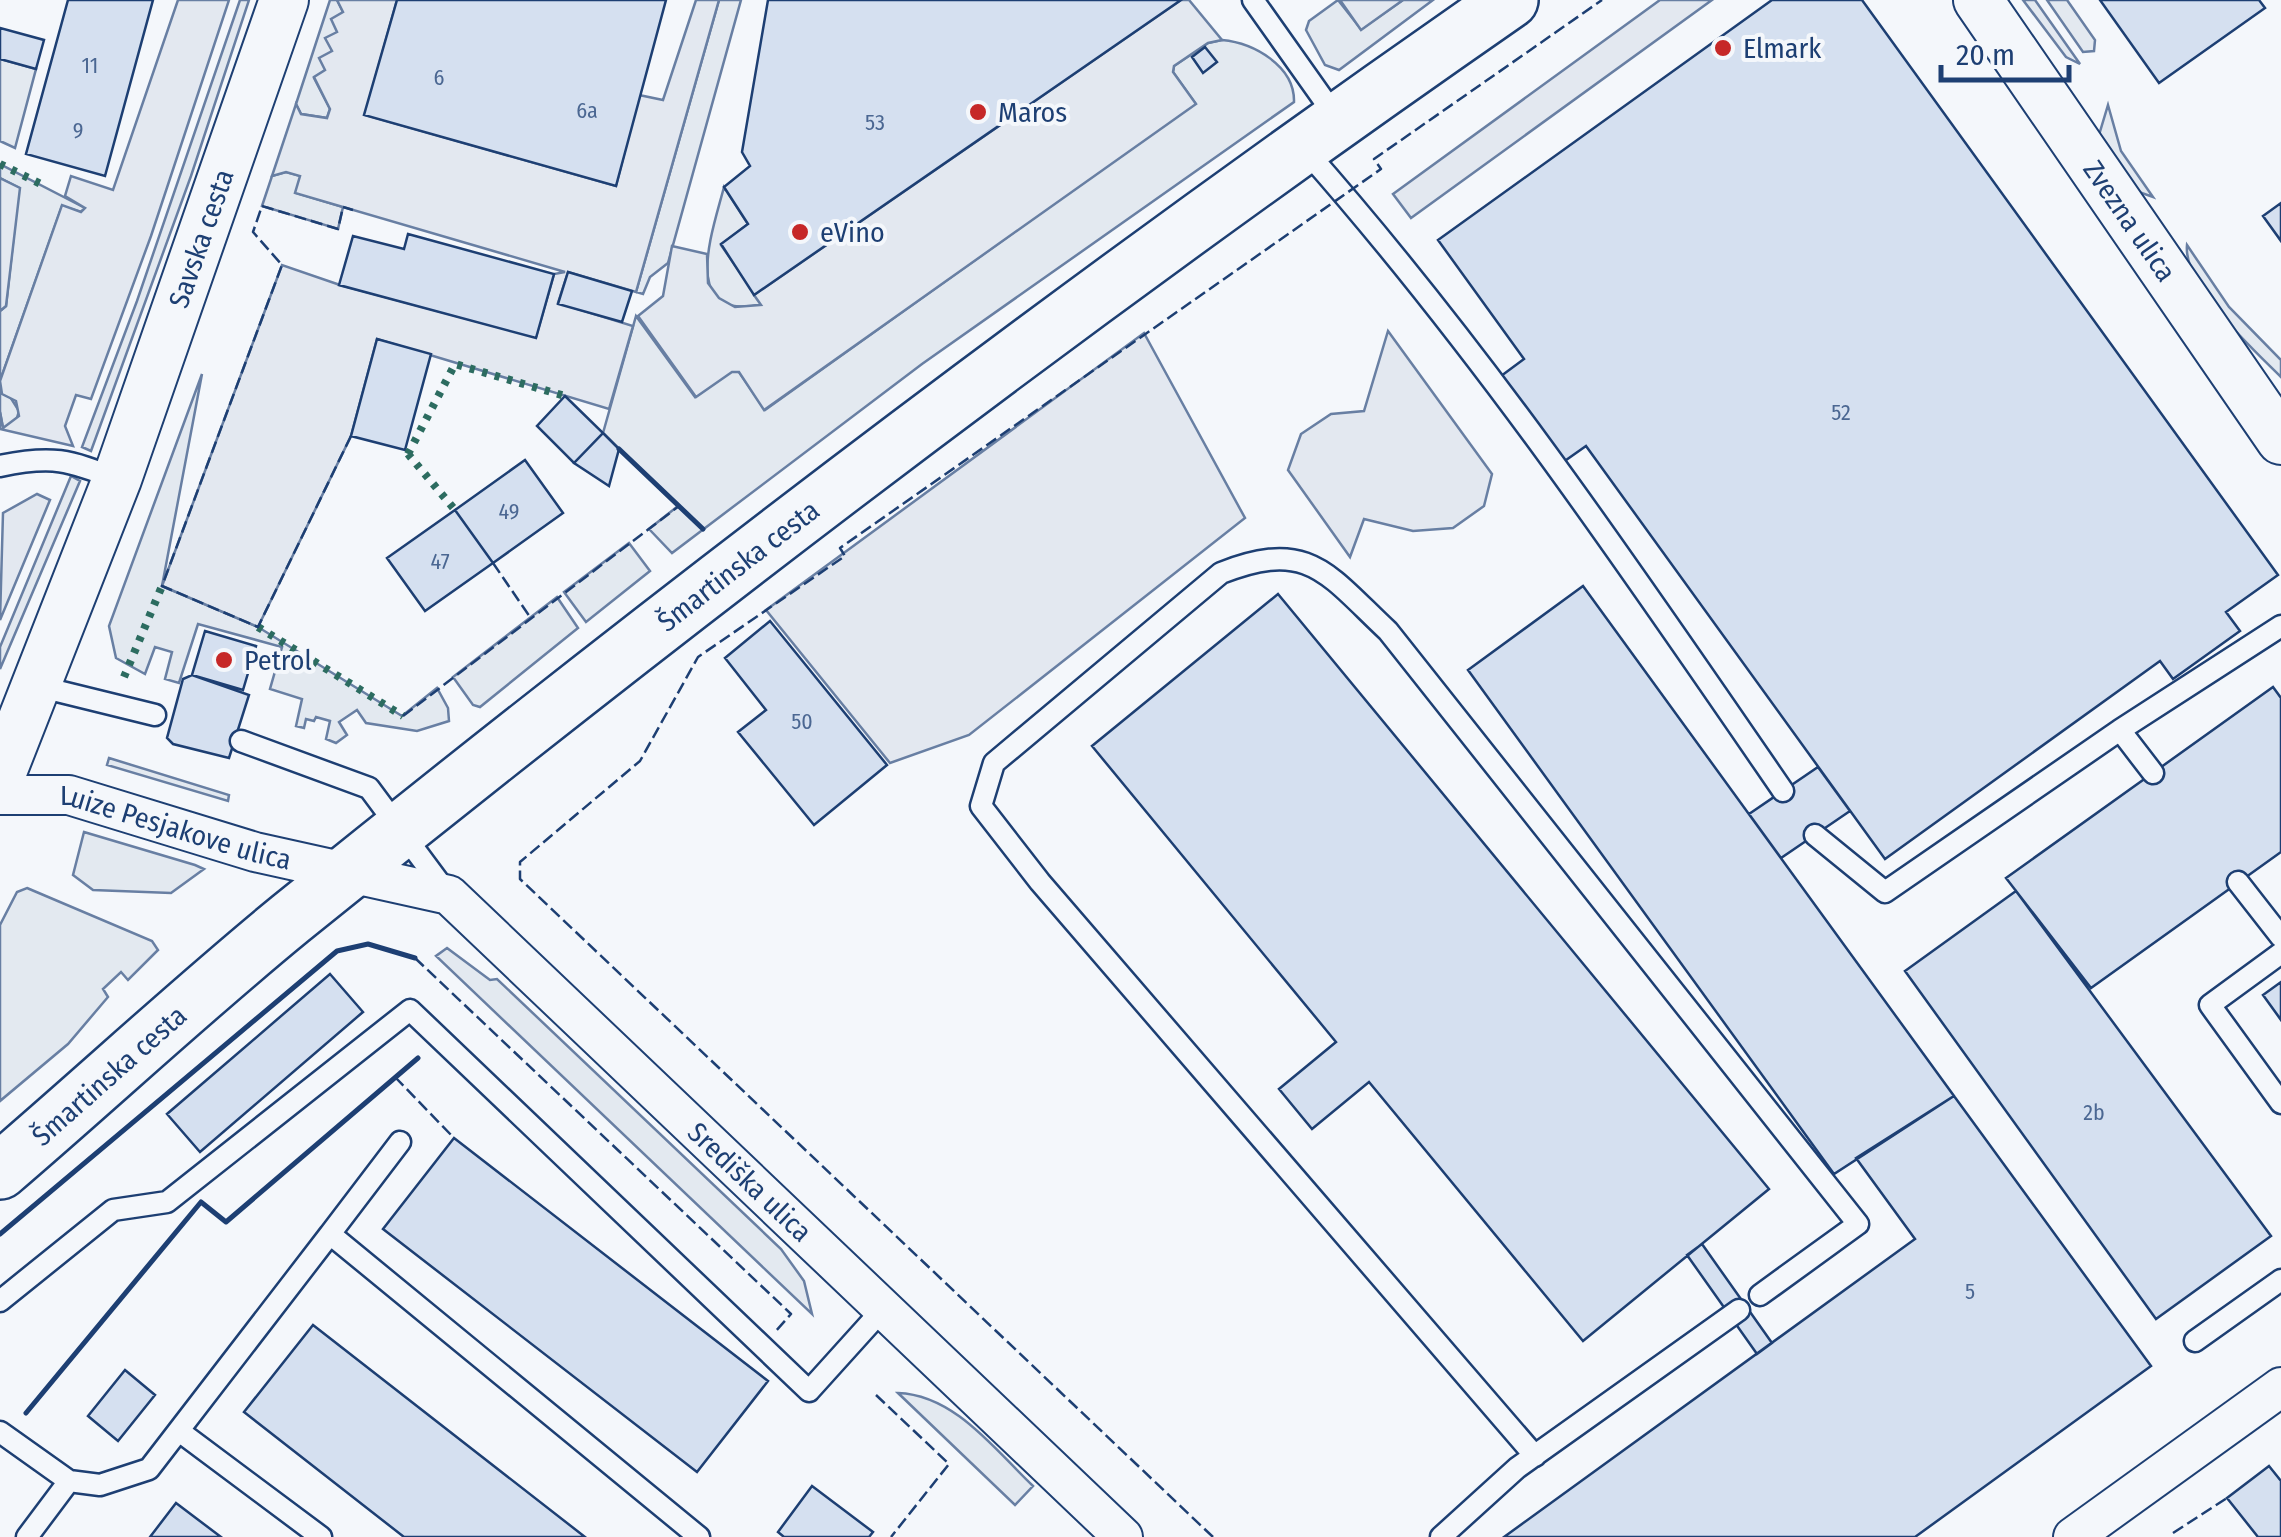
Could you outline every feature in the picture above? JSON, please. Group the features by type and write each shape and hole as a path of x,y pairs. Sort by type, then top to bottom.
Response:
{"main road":[{"name":"Šmartinska cesta","path":"0,1171 289,920 773,538 1510,0"}],"street":[{"name":"Savska cesta","path":"0,777 117,478 284,0"},
{"name":"Zvezna ulica","path":"1978,0 2281,440"},
{"name":"Luize Pesjakove ulica","path":"0,795 69,796 255,852 350,873"},
{"path":"350,873 449,894"},
{"name":"Središka ulica","path":"449,894 1122,1537"},
{"path":"2073,1537 2276,1400"}],"lane":[{"path":"1253,0 1321,135 1414,277 1535,438 1783,791"},
{"path":"0,466 29,460 72,460 117,478"},
{"path":"1535,1456 1040,882 982,806 994,763 1221,573 1256,559 1288,557 1323,570 1388,630 1858,1224 1760,1295"},
{"path":"1815,835 1885,892 2120,730 2281,626"},
{"path":"38,686 155,715"},
{"path":"2120,730 2154,772"},
{"path":"240,741 369,788 449,894"},
{"path":"2238,882 2281,937"},
{"path":"2281,953 2210,1005 2281,1103"},
{"path":"0,1302 113,1210 166,1202 410,1010 810,1391 883,1309"},
{"path":"0,1432 69,1480 100,1485 149,1469 400,1142"},
{"path":"330,1234 700,1537"},
{"path":"2195,1342 2281,1280"},
{"path":"1441,1537 1535,1456 1738,1310"},
{"path":"179,1430 321,1537"},
{"path":"27,1537 69,1480"}],"shaded area":[{"path":"178,0 229,0 151,236 91,399 76,395 65,426 73,446 0,429 0,412 3,428 19,416 16,401 2,394 0,381 62,205 81,212 85,208 65,196 71,176 113,190"},
{"path":"240,0 249,0 191,176 91,451 82,447 137,301"},
{"path":"330,0 337,0 343,12 326,70 314,78 330,109 327,118 301,114 296,104"},
{"path":"337,0 397,0 365,115 616,186 639,95 663,100 696,0 719,0 636,292 568,272 558,303 633,326 609,409 377,339 351,436 258,627 162,586 282,265 340,285 536,337 554,274 565,272 295,193 300,176 286,172 272,176 296,104 301,114 327,118 330,109 314,77 325,70 319,58 332,51 325,38 337,32 331,19 343,12"},
{"path":"719,0 741,0 668,263 650,277 643,294 636,292"},
{"path":"1181,0 1189,0 1222,40 1208,43 1174,66 1173,72 1196,104 764,410 739,372 732,372 696,397 638,316 663,296 672,246 707,254 708,283 719,298 735,307 761,305 754,295"},
{"path":"1338,0 1361,29 1403,0 1433,0 1339,70 1325,65 1306,30 1309,21"},
{"path":"1340,0 1403,0 1361,30"},
{"path":"1660,0 1712,0 1411,218 1393,194"},
{"path":"2023,0 2035,0 2080,64 2066,57"},
{"path":"2047,0 2067,0 2095,40 2094,51 2083,52"},
{"path":"1222,40 1259,51 1280,67 1293,89 1294,102 922,364 672,553 649,529 678,506 603,433 636,316 695,397 732,371 739,372 765,410 1195,103 1173,72 1174,66 1208,43"},
{"path":"0,59 36,69 15,148 0,141"},
{"path":"2108,105 2121,151 2153,197 2136,191 2099,135"},
{"path":"0,164 85,208 81,212 62,206 0,381 0,311 6,306 19,188 0,178"},
{"path":"286,172 301,176 296,193 343,207 338,229 262,206 272,176"},
{"path":"0,178 20,188 6,306 0,311"},
{"path":"724,187 748,224 721,245 762,304 736,306 719,300 710,287 709,248"},
{"path":"2187,245 2229,307 2281,360 2281,377 2208,297 2196,279"},
{"path":"1388,331 1492,474 1484,506 1453,528 1413,531 1364,519 1350,557 1288,470 1301,434 1331,414 1364,411"},
{"path":"1144,333 1245,518 969,735 890,763 766,610"},
{"path":"202,374 162,586 258,627 402,716 437,688 448,708 449,721 417,731 366,723 357,710 339,722 347,735 336,743 326,739 330,721 316,717 314,721 306,719 304,728 296,726 302,699 270,689 282,647 198,624 179,683 165,679 172,652 155,647 145,674 116,658 109,626"},
{"path":"0,381 19,411 16,421 3,428 0,412"},
{"path":"71,476 80,481 0,669 0,647"},
{"path":"37,494 50,500 0,620 3,513"},
{"path":"629,543 650,571 586,622 564,592"},
{"path":"557,597 578,628 480,707 473,705 453,677"},
{"path":"109,758 229,795 228,801 107,765"},
{"path":"84,832 204,869 171,893 93,890 73,875"},
{"path":"27,888 152,941 158,950 128,980 121,972 103,989 108,997 68,1044 0,1101 0,925 17,892"},
{"path":"447,948 490,980 497,979 781,1249 804,1281 812,1314 436,956"},
{"path":"898,1393 919,1396 956,1414 1033,1486 1015,1505"}],"building":[{"path":"68,0 153,0 105,176 26,154"},
{"path":"397,0 666,0 616,186 364,115"},
{"path":"768,0 1181,0 754,295 721,244 748,224 724,187 750,166 742,152"},
{"path":"1772,0 1862,0 2278,575 2226,612 2240,631 2173,679 2160,661 1885,859 1586,446 1559,465 1497,379 1524,359 1438,240"},
{"path":"2100,0 2259,0 2265,8 2159,83"},
{"path":"0,28 44,40 36,69 0,59"},
{"path":"1205,47 1217,62 1203,73 1192,57"},
{"path":"2281,203 2281,241 2263,216"},
{"path":"408,234 554,274 536,338 339,285 353,236 404,249"},
{"path":"568,272 632,291 622,322 558,304"},
{"path":"377,339 431,354 405,450 351,436"},
{"path":"565,396 603,433 574,463 537,426"},
{"path":"603,433 619,449 609,486 574,463"},
{"path":"525,460 563,513 493,563 455,510"},
{"path":"455,510 493,563 425,611 387,558"},
{"path":"1583,586 1954,1096 1834,1174 1468,670"},
{"path":"1278,594 1769,1189 1583,1341 1369,1082 1312,1129 1279,1089 1336,1042 1092,746"},
{"path":"770,621 887,765 814,825 738,732 766,710 725,658"},
{"name":"Petrol","path":"205,631 256,646 243,690 192,675"},
{"path":"192,675 249,695 229,758 173,744 167,738 183,679"},
{"path":"2273,687 2281,698 2281,852 2091,988 2006,878"},
{"path":"1818,767 1850,811 1781,858 1749,814"},
{"path":"2016,891 2271,1236 2156,1319 1905,971"},
{"path":"330,974 363,1012 200,1152 167,1114"},
{"path":"2281,982 2281,1020 2263,995"},
{"path":"1954,1096 2151,1366 1915,1537 1504,1537 1915,1239 1856,1158"},
{"path":"454,1138 768,1381 697,1472 383,1229"},
{"path":"1702,1244 1772,1343 1757,1354 1687,1255"},
{"path":"313,1325 585,1537 404,1537 244,1412"},
{"path":"125,1370 155,1395 118,1441 88,1416"},
{"path":"2269,1466 2281,1481 2281,1537 2258,1537 2227,1498"},
{"path":"812,1486 873,1532 869,1537 784,1537 778,1532"},
{"path":"176,1503 221,1537 150,1537"}],"hedge":[{"path":"0,164 45,186"},
{"path":"408,454 455,364 565,396"},
{"path":"408,454 455,510"},
{"path":"124,677 162,586"},
{"path":"258,627 403,716"}],"fence":[{"path":"1213,1537 520,879 520,862 640,761 698,657 845,556 840,548 1381,169 1374,159 1602,0"},
{"path":"351,436 258,627 162,586 282,265 253,232 262,206 338,229 343,207 353,210"},
{"path":"403,716 679,506 619,449"},
{"path":"493,563 530,617"},
{"path":"415,958 791,1314 775,1332"},
{"path":"395,1077 454,1138"},
{"path":"876,1395 949,1464 891,1537"},
{"path":"2173,1533 2227,1498"}],"wall":[{"path":"619,449 703,529"},
{"path":"0,1234 337,951 368,944 415,958"},
{"path":"26,1413 201,1202 226,1222 418,1058"}],"place":[{"name":"Elmark","path":"1723,48"},
{"name":"Maros","path":"978,112"},
{"name":"eVino","path":"800,232"},
{"name":"Petrol","path":"224,660"}]}
